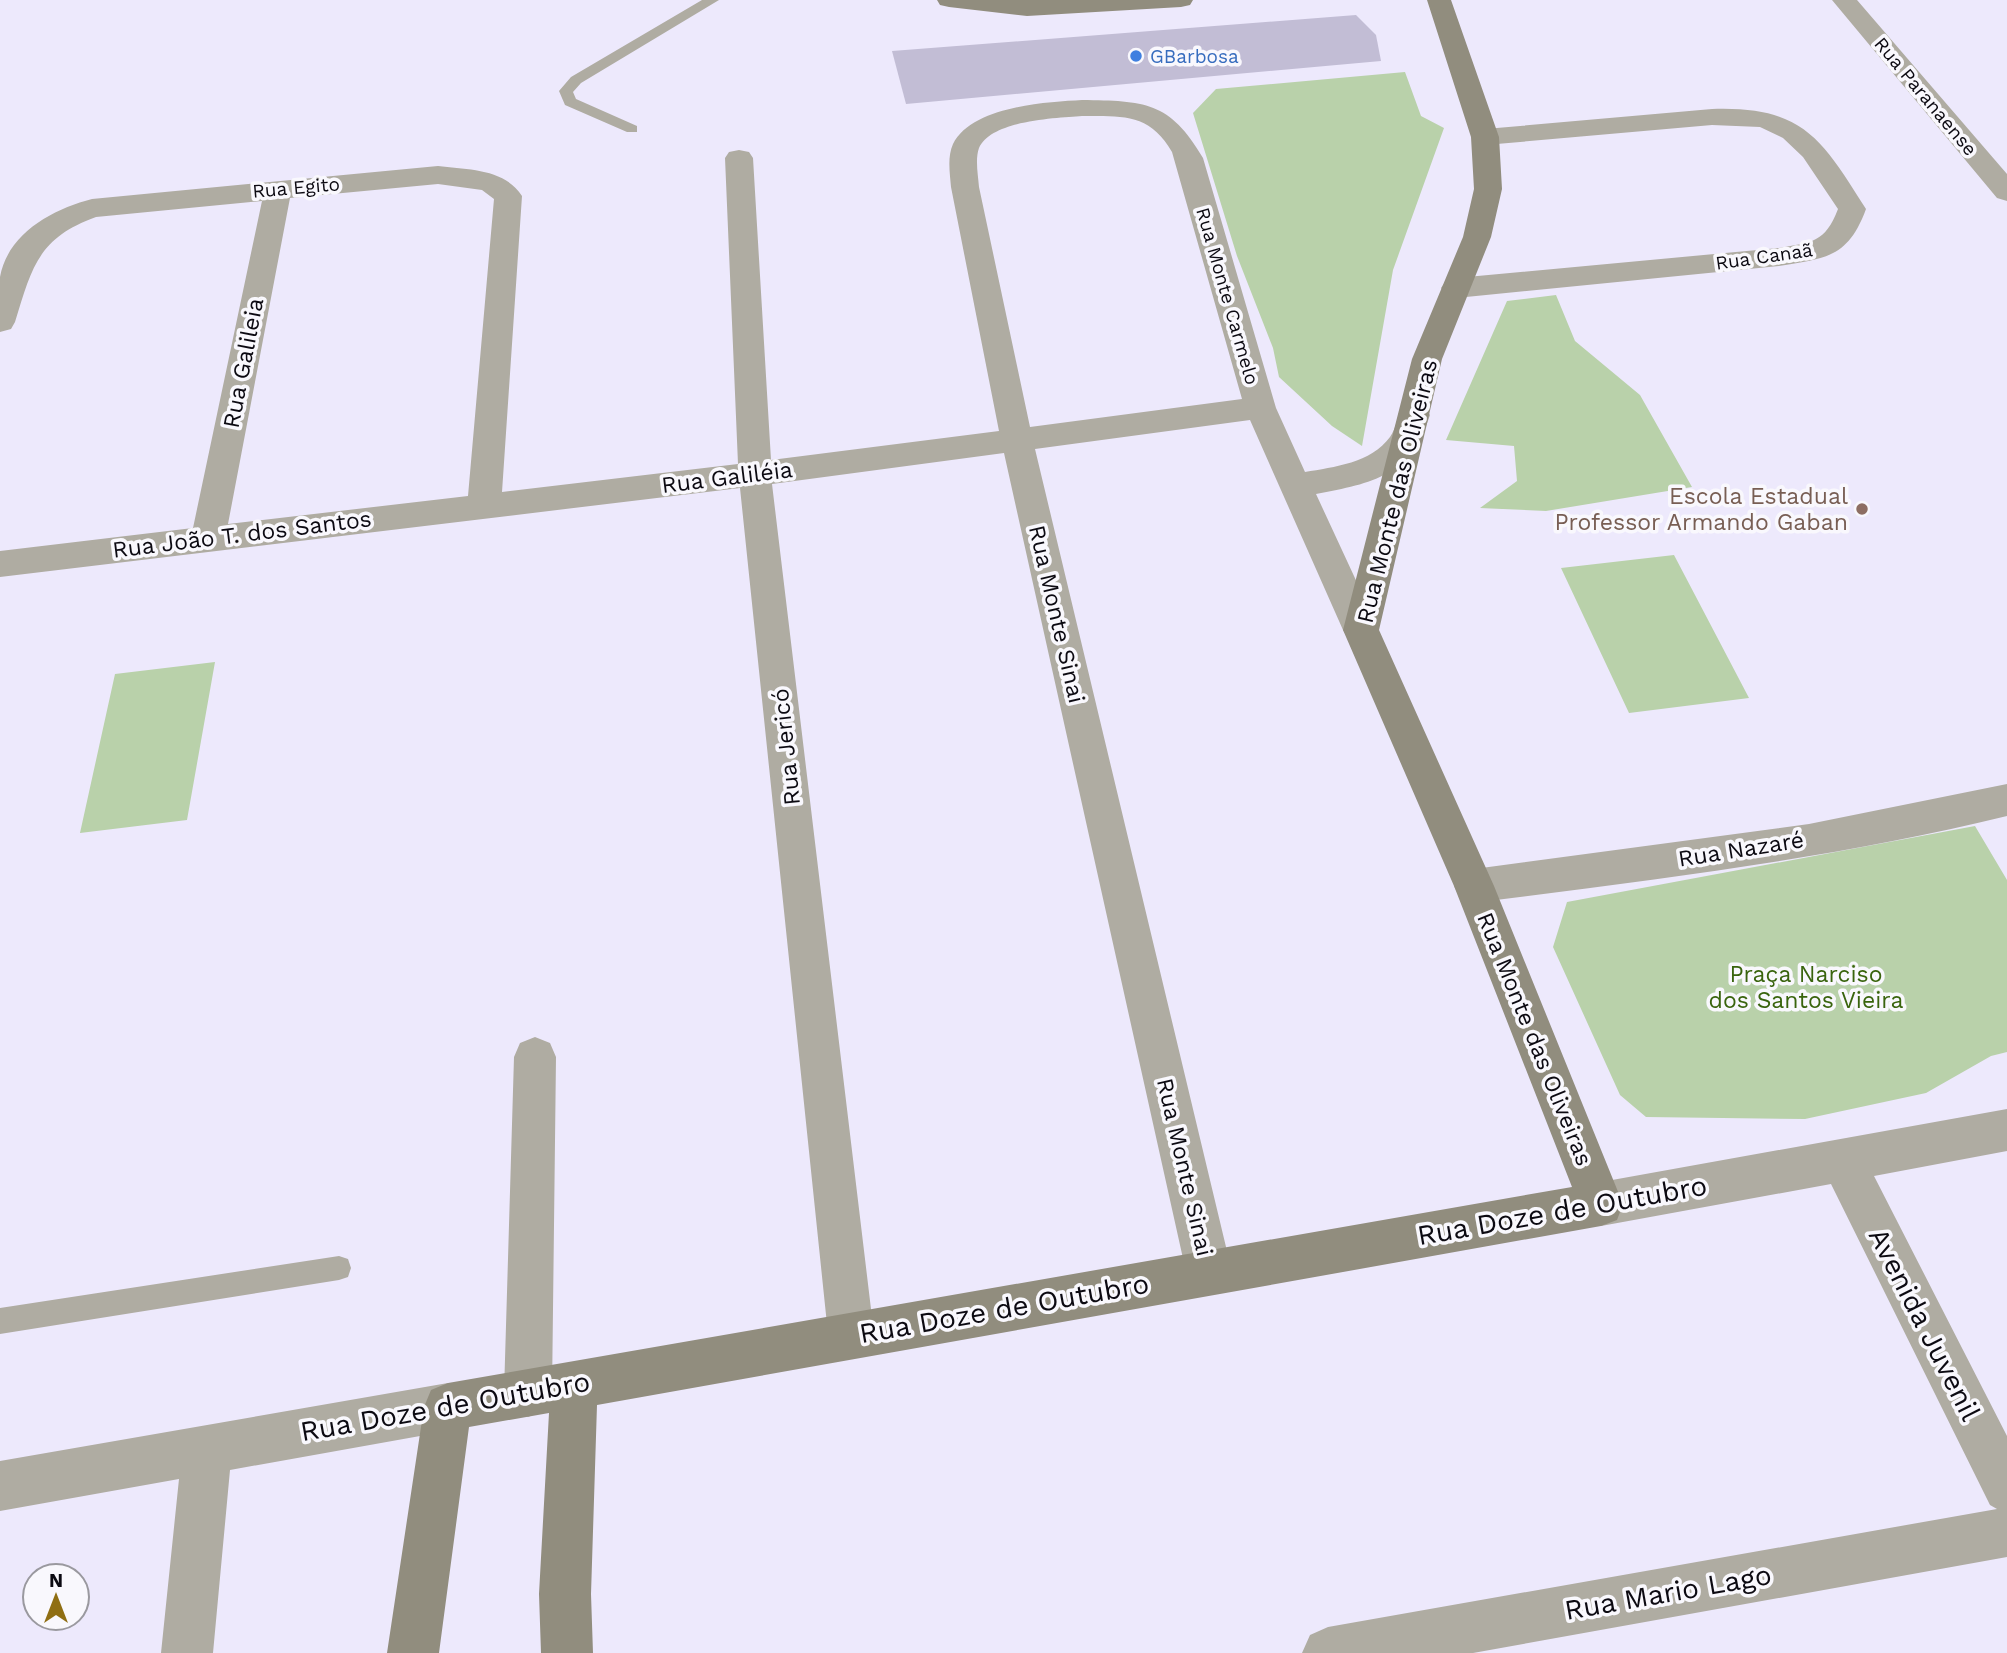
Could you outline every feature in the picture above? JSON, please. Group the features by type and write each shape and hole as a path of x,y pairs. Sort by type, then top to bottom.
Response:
{"street":[{"path":"949,0 1027,9 1181,0"},
{"name":"Rua Monte das Oliveiras","path":"1438,0 1485,137 1488,189 1477,237 1427,359 1361,630 1474,886 1601,1204"},
{"name":"Rua Paranaense","path":"1844,0 2007,192"},
{"name":"Rua Monte Sinai","path":"1152,115 1111,108 1045,111 986,126 968,143 964,164 965,187 1017,440 1209,1272"},
{"name":"Rua Monte Carmelo","path":"1152,115 1177,135 1189,158 1260,408 1361,630"},
{"name":"Rua Canaã","path":"1456,288 1779,257 1815,250 1830,245 1844,235 1852,209 1823,163 1800,139 1779,124 1752,118 1713,118 1485,137"},
{"name":"Rua Jericó","path":"739,158 755,474 851,1334"},
{"name":"Rua Egito","path":"0,322 20,261 34,237 63,217 92,208 438,175 465,176 489,182 508,196 508,214 484,505"},
{"name":"Rua Galileia","path":"208,538 278,189"},
{"name":"Rua Galiléia","path":"484,505 755,474 1260,408"},
{"path":"1297,485 1368,468 1387,457 1405,440 1415,409"},
{"name":"Rua João T. dos Santos","path":"0,564 484,505"},
{"name":"Rua Nazaré","path":"1474,886 1857,831 2007,800"},
{"path":"535,1057 551,1388 569,1466 567,1653"},
{"name":"Rua Doze de Outubro","path":"0,1486 2007,1130"},
{"name":"Avenida Juvenil","path":"1843,1161 2007,1488"},
{"path":"413,1653 417,1608 448,1407"},
{"path":"187,1653 207,1449"},
{"name":"Rua Mario Lago","path":"1328,1653 2007,1532"}],"lane":[{"path":"632,130 570,102 566,91 576,80 712,0"},
{"path":"0,1321 340,1268"}],"green space":[{"path":"1405,72 1421,116 1444,128 1393,270 1362,446 1332,426 1279,377 1273,348 1237,256 1193,113 1216,89"},
{"path":"1556,295 1575,341 1640,395 1692,487 1546,511 1480,508 1517,481 1514,446 1446,440 1507,301"},
{"path":"1674,555 1749,698 1629,713 1561,568"},
{"path":"215,662 187,820 80,833 115,674"},
{"name":"Praça Narciso dos Santos Vieira","path":"1975,826 2007,880 2007,1052 1991,1056 1926,1093 1805,1119 1646,1117 1620,1095 1553,947 1567,902"}],"building":[{"name":"GBarbosa","path":"1356,15 1376,35 1381,61 906,104 892,51"}],"place":[{"name":"GBarbosa","path":"1136,56"},
{"name":"Escola Estadual Professor Armando Gaban","path":"1862,509"}]}
